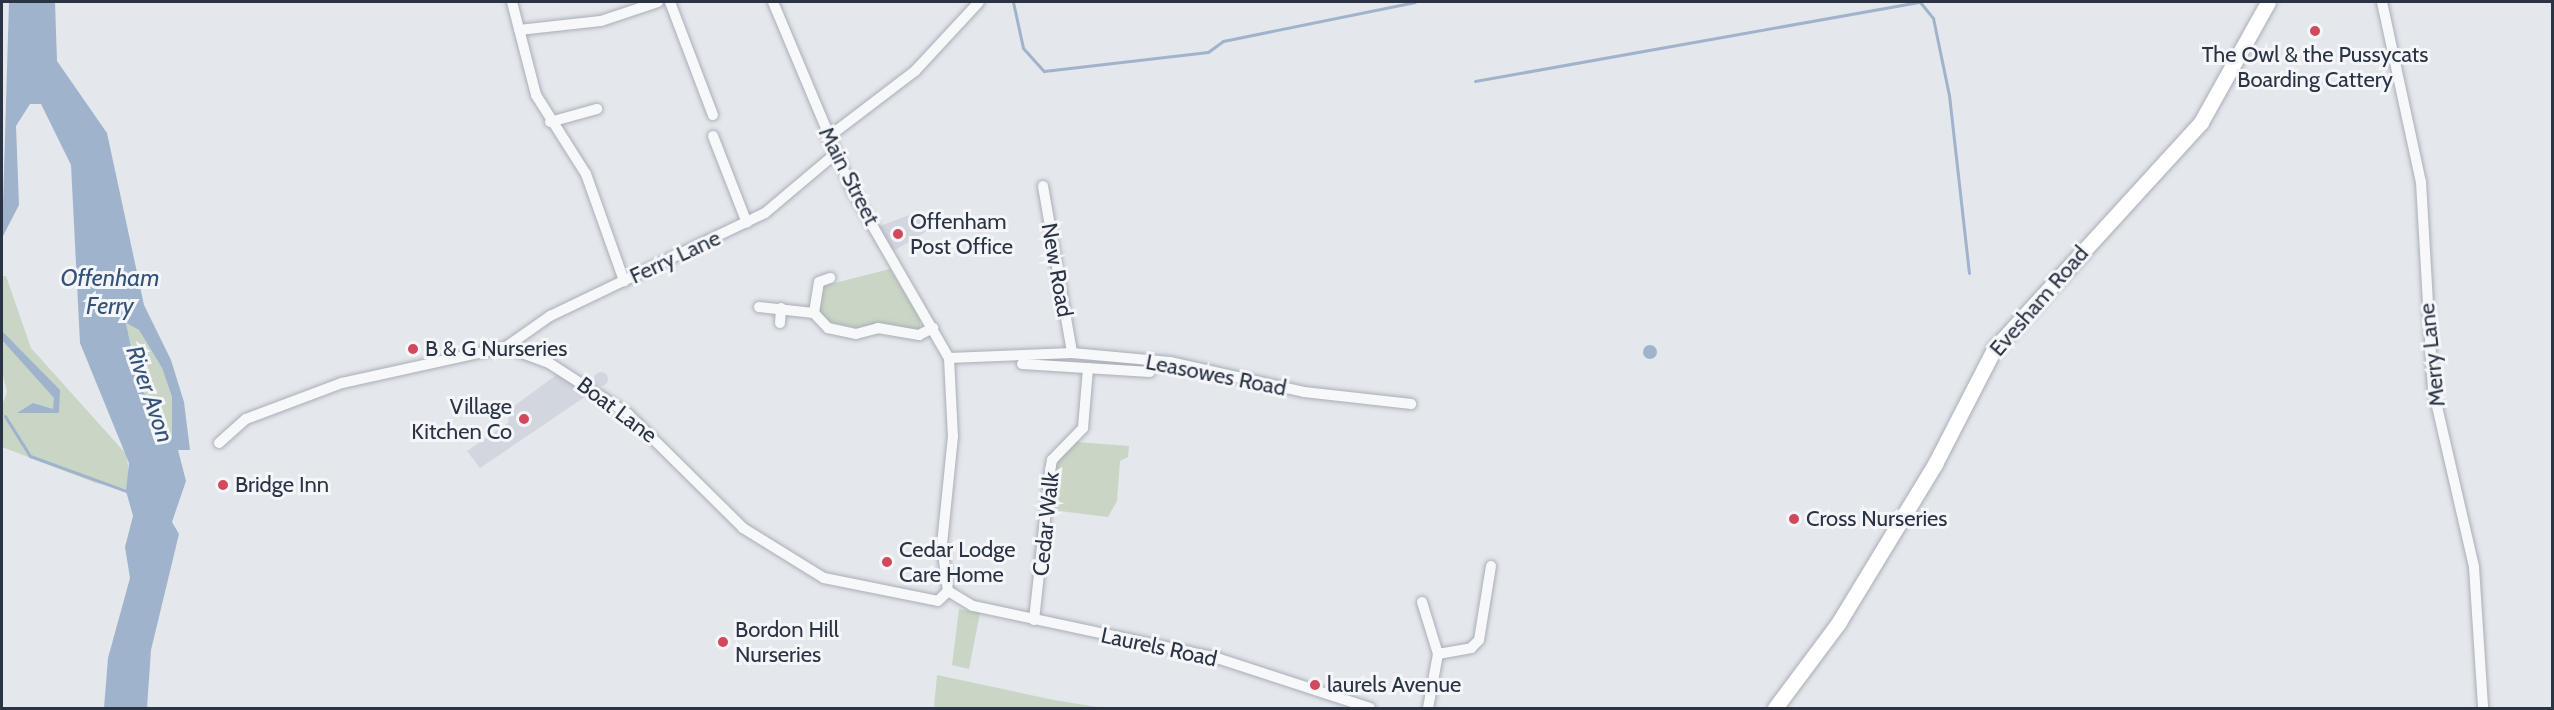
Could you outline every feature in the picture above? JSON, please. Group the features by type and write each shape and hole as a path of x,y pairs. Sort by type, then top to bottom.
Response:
{"main road":[{"name":"Evesham Road","path":"1775,708 1837,627 1935,464 1994,349 2201,122 2268,2"}],"street":[{"path":"512,2 536,95 550,122 586,174 624,281"},
{"path":"519,30 619,16 658,2"},
{"path":"670,2 713,115"},
{"name":"Main Street","path":"773,2 827,138 949,358 953,436 942,545 948,591"},
{"path":"827,138 915,71 979,2"},
{"name":"Merry Lane","path":"2382,2 2421,182 2433,389 2474,567 2483,708"},
{"path":"550,122 597,109"},
{"path":"713,136 747,224"},
{"name":"Ferry Lane","path":"506,347 550,316 747,224 835,154"},
{"name":"New Road","path":"1043,186 1072,353"},
{"path":"814,313 815,280 830,278"},
{"path":"759,307 814,313 828,328 856,334 878,328 919,335 933,328"},
{"path":"780,323 781,308"},
{"path":"219,443 246,419 342,383 506,347"},
{"name":"Boat Lane","path":"506,347 549,363 628,414 743,528 824,578 938,601 948,591"},
{"name":"Leasowes Road","path":"949,358 1072,353 1170,362 1304,393 1411,404"},
{"path":"1022,364 1150,372"},
{"name":"Cedar Walk","path":"1034,620 1052,460 1083,428 1088,368"},
{"path":"1438,654 1471,648 1479,640 1491,566"},
{"name":"Laurels Road","path":"948,591 973,606 1217,658 1370,708"},
{"path":"1422,602 1438,654 1428,708"}],"shaded area":[{"path":"920,211 929,230 890,253 875,228"},
{"path":"563,370 595,390 480,468 467,451 508,423 510,409"},
{"path":"601,372 606,374 608,379 606,384 601,386 596,384 594,379 596,374"}],"green space":[{"path":"890,269 920,319 920,330 864,330 825,321 819,311 823,286"},
{"path":"2,276 6,276 31,348 127,455 130,490 96,483 2,447 2,405 7,392 2,372"},
{"path":"126,323 139,330 162,368 172,397 173,438 139,385"},
{"path":"1077,442 1129,446 1128,457 1120,461 1117,501 1108,517 1052,510 1056,461"},
{"path":"959,609 980,613 969,669 952,665"},
{"path":"937,675 1054,700 1103,708 934,708"}],"water":[{"name":"Offenham Ferry","path":"9,2 55,2 57,61 107,133 144,305 171,360 184,402 190,450 178,450 186,481 172,522 179,534 151,650 147,708 104,708 108,658 130,578 125,547 133,516 126,491 129,463 80,343 71,165 41,104 30,104 16,126 19,205 2,238","holes":["126,323 139,330 162,368 172,397 172,437 139,385"]},
{"path":"2,331 60,390 59,413 17,413 33,403 53,409 54,398 2,340"},
{"path":"1647,345 1653,345 1657,352 1653,359 1647,359 1643,355 1643,349"}],"waterway":[{"path":"1013,2 1023,48 1044,71 1208,52 1223,41 1415,2"},
{"path":"1920,2 1933,18 1949,95 1969,273"},
{"path":"1475,81 1920,2"},
{"path":"5,416 30,456 126,491"}],"place":[{"name":"The Owl & the Pussycats Boarding Cattery","path":"2315,31"},
{"name":"Offenham Post Office","path":"898,234"},
{"name":"B & G Nurseries","path":"413,349"},
{"name":"Village Kitchen Co","path":"524,419"},
{"name":"Bridge Inn","path":"223,485"},
{"name":"Cross Nurseries","path":"1794,519"},
{"name":"Cedar Lodge Care Home","path":"887,562"},
{"name":"Bordon Hill Nurseries","path":"723,642"},
{"name":"laurels Avenue","path":"1315,685"}],"water label":[{"name":"River Avon","path":"150,394"}]}
